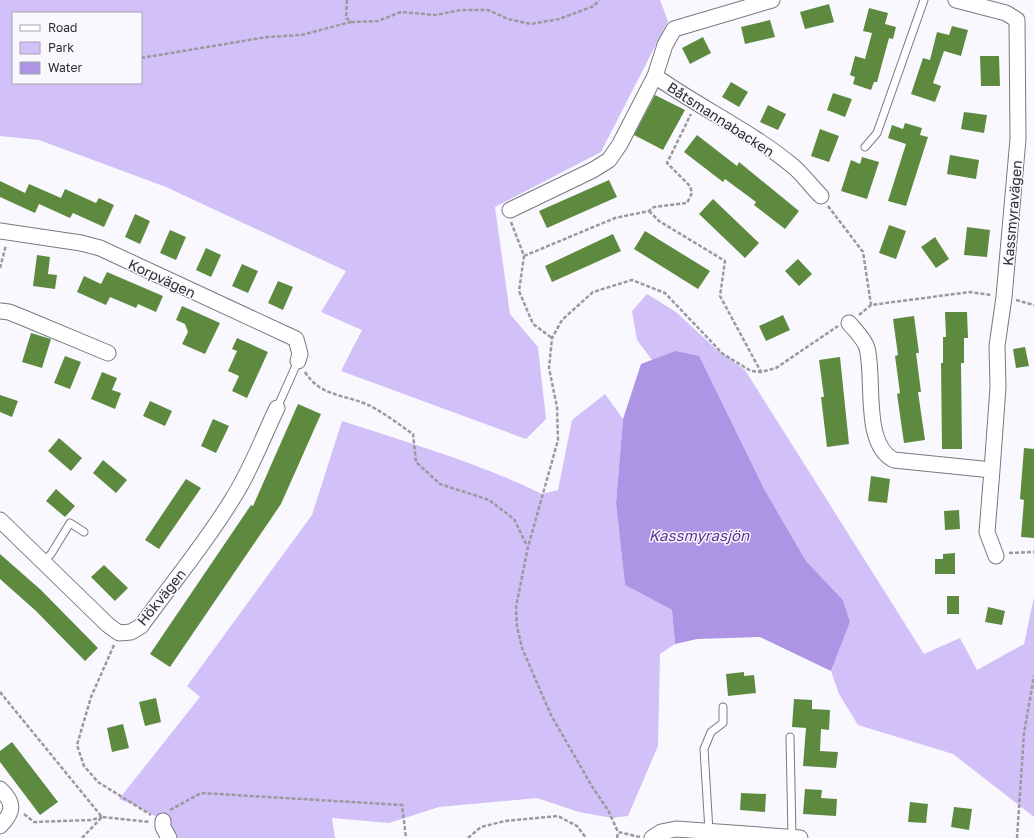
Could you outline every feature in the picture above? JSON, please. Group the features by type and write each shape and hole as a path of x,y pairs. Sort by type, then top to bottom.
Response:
{"street":[{"name":"Båtsmannabacken","path":"510,210 593,170 609,160 620,144 655,76 665,45 674,29 772,0"},
{"name":"Kassmyravägen","path":"956,0 1006,13 1017,20 1018,139 1004,297 997,346 998,387 987,532 996,556"},
{"name":"Båtsmannabacken","path":"655,76 696,103 748,133 794,167 821,196"},
{"name":"Korpvägen","path":"4,232 81,243 100,248 296,340 300,354 298,361"},
{"path":"0,311 9,312 108,353"},
{"path":"849,323 867,347 872,416 878,443 887,456 894,460 992,470"},
{"name":"Hökvägen","path":"0,520 44,561 108,625 119,633 131,632 140,626 187,565 234,496 278,408"},
{"path":"0,789 10,800 12,810 10,816 0,826"},
{"path":"163,821 163,827 170,838"},
{"path":"652,838 661,832 676,829 800,838"}],"lane":[{"path":"865,147 877,132 924,0"},
{"path":"278,408 298,361"},
{"path":"44,561 51,554 70,523 84,532"},
{"path":"709,831 704,749 711,732 723,723 723,707"},
{"path":"790,737 792,838"}],"path":[{"path":"347,0 346,18 352,22"},
{"path":"142,58 267,37 301,35 352,22 378,21 401,12 435,15 461,10 488,10 508,19 531,24 559,19 594,6 599,0"},
{"path":"524,256 615,218 649,211 654,207 687,203 691,199 692,193 690,186 667,163 696,103"},
{"path":"821,196 863,252 871,304"},
{"path":"510,210 512,227 524,256 519,291 533,324 552,338"},
{"path":"649,211 659,221 725,261 720,296 761,372"},
{"path":"0,268 4,232"},
{"path":"617,838 618,832 608,810 593,788 551,715 522,648 517,627 516,607 528,546 558,440 557,407 549,368 552,338 562,320 593,292 632,280 665,293 724,354 751,371 761,372 776,368 839,325 849,323 871,304 970,292 1004,297 1034,305"},
{"path":"298,361 311,382 328,392 366,404 413,434 416,462 440,484 489,500 514,519 528,546"},
{"path":"996,556 1013,551 1034,552"},
{"path":"119,633 92,697 77,744 84,766 98,782 163,821"},
{"path":"1017,838 1024,734 1034,676"},
{"path":"0,692 102,817"},
{"path":"163,821 166,813 174,806 201,793 334,800 402,805 406,838"},
{"path":"12,810 22,812 34,822 91,820 102,817 156,823 163,821"},
{"path":"468,838 481,827 505,821 558,816 577,826 586,838"},
{"path":"82,838 102,817"},
{"path":"618,832 646,838"}],"green space":[{"path":"0,0 660,0 668,21 601,152 495,207 510,314 538,347 546,419 526,439 341,371 362,330 321,312 346,271 166,187 39,140 0,136"},
{"path":"647,294 676,312 716,349 745,370 924,654 960,638 977,670 1024,644 1034,597 1034,817 953,754 858,725 839,694 831,671 850,622 843,600 806,561 763,487 675,351 652,360 637,340 632,311"},
{"path":"605,394 623,419 616,503 625,585 672,610 675,644 660,654 658,746 628,816 612,818 579,812 537,798 439,807 389,823 332,818 335,838 178,838 171,825 135,805 119,799 200,697 187,686 312,515 342,421 469,463 542,494 558,490 572,420"}],"water":[{"name":"Kassmyrasjön","path":"675,351 699,356 763,487 806,561 843,600 850,622 831,671 760,637 697,639 675,644 672,610 625,585 616,503 623,419 641,364"}],"building":[{"path":"829,4 834,22 805,29 800,12"},
{"path":"869,8 888,13 885,24 896,27 893,39 889,38 877,82 874,82 871,90 853,84 855,77 850,75 855,56 865,59 872,33 863,31"},
{"path":"770,20 775,37 745,44 741,27"},
{"path":"952,26 968,30 961,56 944,51 933,83 941,86 935,102 911,94 923,58 930,60 937,32 949,35"},
{"path":"703,37 711,53 690,64 682,48"},
{"path":"980,56 999,56 1000,86 981,86"},
{"path":"731,82 748,92 739,107 722,97"},
{"path":"833,93 852,99 845,117 827,110"},
{"path":"655,95 685,110 663,150 634,135"},
{"path":"768,105 786,114 778,130 760,122"},
{"path":"964,112 987,115 984,133 961,129"},
{"path":"905,123 922,128 920,135 928,137 906,206 888,201 906,144 888,138 892,125 903,129"},
{"path":"820,129 839,136 829,162 811,156"},
{"path":"697,135 737,166 739,162 799,211 785,229 754,205 756,202 725,179 723,182 684,152"},
{"path":"950,155 979,160 976,179 947,174"},
{"path":"862,157 879,162 867,199 841,191 851,160 860,164"},
{"path":"609,180 617,197 547,228 539,211"},
{"path":"0,181 25,193 29,184 61,198 65,189 96,203 99,198 114,205 104,227 73,213 70,218 39,204 35,213 0,197"},
{"path":"713,199 759,243 745,258 699,214"},
{"path":"135,214 150,221 140,244 125,237"},
{"path":"889,225 906,231 896,259 879,253"},
{"path":"967,227 990,230 987,257 964,255"},
{"path":"170,230 186,237 176,260 160,253"},
{"path":"645,231 710,271 698,289 634,249"},
{"path":"613,234 621,251 552,282 545,266"},
{"path":"935,237 949,259 936,268 921,247"},
{"path":"206,248 221,255 211,277 196,270"},
{"path":"37,255 50,257 48,274 57,275 55,289 33,286"},
{"path":"798,259 812,274 799,286 785,271"},
{"path":"242,264 258,271 248,293 232,286"},
{"path":"107,272 163,296 156,312 138,304 136,308 110,297 106,305 77,292 84,276 101,284"},
{"path":"278,281 293,287 283,310 268,303"},
{"path":"182,306 220,323 205,354 182,344 188,332 185,324 176,320"},
{"path":"945,312 967,312 968,338 964,338 964,363 961,363 962,449 942,449 941,363 943,363 943,337 946,337"},
{"path":"783,315 790,330 766,341 759,326"},
{"path":"914,316 919,353 916,353 921,392 918,392 925,440 904,443 897,394 900,393 895,356 898,355 893,319"},
{"path":"31,333 51,339 42,368 22,362"},
{"path":"237,338 268,352 247,398 232,391 239,376 228,371 237,351 232,349"},
{"path":"1025,347 1029,366 1016,368 1013,349"},
{"path":"65,356 81,362 70,389 54,383"},
{"path":"840,357 849,444 827,447 821,397 824,397 819,360"},
{"path":"102,372 117,378 112,390 121,393 115,409 91,399"},
{"path":"0,395 18,401 12,417 0,412"},
{"path":"150,401 172,411 165,426 143,416"},
{"path":"298,404 321,414 281,504 170,667 150,654 251,505 253,506"},
{"path":"213,419 229,426 216,453 201,446"},
{"path":"59,438 82,458 71,471 48,451"},
{"path":"1024,448 1034,449 1034,538 1021,537 1024,500 1020,499"},
{"path":"103,460 127,480 116,493 93,473"},
{"path":"871,476 890,479 887,503 868,501"},
{"path":"186,479 201,488 159,549 145,540"},
{"path":"56,489 75,506 65,517 46,501"},
{"path":"959,510 960,529 945,530 944,511"},
{"path":"955,553 955,574 935,574 935,559 943,559 943,554"},
{"path":"0,554 41,590 98,648 85,661 36,611 0,579"},
{"path":"104,565 128,588 115,601 91,577"},
{"path":"947,596 959,596 959,614 947,614"},
{"path":"988,607 1005,611 1002,625 985,622"},
{"path":"744,672 744,676 754,675 756,693 728,696 726,674"},
{"path":"156,698 161,722 145,726 139,702"},
{"path":"794,699 812,700 812,709 830,710 829,730 821,729 820,751 838,752 836,768 803,766 806,728 792,727"},
{"path":"123,724 129,748 112,752 107,728"},
{"path":"12,742 58,802 40,815 0,762 0,751"},
{"path":"805,789 822,790 821,798 837,799 836,816 803,814"},
{"path":"741,793 766,794 765,812 740,810"},
{"path":"910,802 928,804 926,823 908,822"},
{"path":"954,807 972,809 969,830 951,827"}]}
